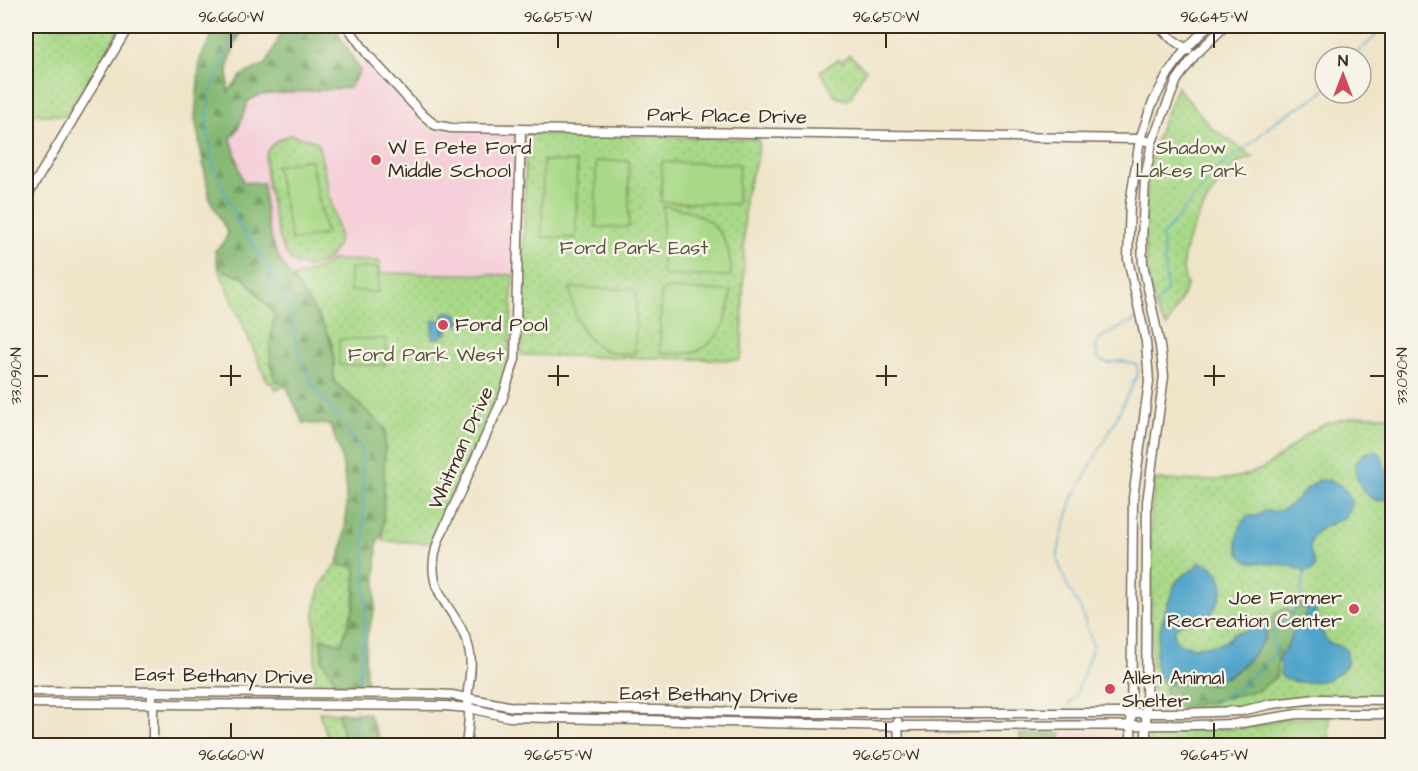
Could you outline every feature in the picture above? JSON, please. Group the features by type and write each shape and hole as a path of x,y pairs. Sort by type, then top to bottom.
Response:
{"main road":[{"path":"26,198 129,26"},
{"name":"Park Place Drive","path":"347,26 368,55 431,122 451,128 1152,142"},
{"path":"1159,26 1195,55"},
{"path":"1131,746 1133,498 1149,382 1149,363 1128,247 1130,204 1140,140 1160,88 1186,49 1208,26"},
{"path":"1146,746 1147,502 1164,376 1143,264 1145,179 1152,142 1177,80 1195,55 1225,26"},
{"name":"Whitman Drive","path":"466,746 471,656 462,631 439,593 434,574 434,556 439,539 502,400 515,359 521,129"},
{"path":"1132,601 1148,600"},
{"name":"East Bethany Drive","path":"26,691 433,694 513,707 840,714 1241,711 1272,704 1316,699 1392,700"},
{"path":"86,691 86,704"},
{"path":"151,692 153,746"},
{"path":"217,692 221,705"},
{"name":"East Bethany Drive","path":"26,703 445,706 469,708 509,717 898,726 1234,724 1297,714 1392,714"},
{"path":"596,709 596,720"},
{"path":"729,712 729,723"},
{"path":"792,724 834,719 840,714"},
{"path":"898,714 899,746"}],"shaded area":[{"name":"W E Pete Ford Middle School","path":"368,62 429,130 515,135 513,275 380,273 380,261 332,260 322,267 293,278 278,256 266,221 263,183 243,182 231,138 239,127 248,101 260,95 349,88"},
{"path":"1062,733 1118,734 1124,738 1124,745 1057,746"}],"green space":[{"path":"26,26 122,26 66,116 26,114"},
{"path":"217,26 242,26 228,65 228,92 242,75 266,64 285,26 331,26 338,33 360,71 349,88 260,95 248,101 239,127 231,138 243,182 263,183 269,229 278,256 319,317 330,339 334,381 385,428 383,532 377,544 375,608 367,635 365,659 367,686 339,686 322,660 321,638 341,644 354,607 356,568 337,564 344,540 346,499 344,473 337,443 330,425 303,423 286,386 275,380 270,348 275,315 242,275 238,277 218,267 215,250 223,244 228,233 210,200 195,118 200,59"},
{"path":"849,54 866,70 848,100 836,97 820,71 839,59 842,62"},
{"name":"Shadow Lakes Park","path":"1177,87 1212,128 1253,157 1236,165 1227,173 1201,212 1184,255 1183,269 1187,286 1167,327 1158,313 1152,293 1148,271 1145,222 1148,178 1153,151"},
{"name":"Ford Park East","path":"526,134 759,139 758,155 745,196 742,354 739,360 521,355"},
{"path":"291,135 315,141 318,144 339,235 334,252 328,259 313,266 297,264 289,258 285,251 276,225 266,175 266,155 270,147"},
{"path":"310,159 326,234 292,241 276,166"},
{"path":"543,161 577,162 576,238 542,237"},
{"path":"596,161 629,161 629,227 596,227"},
{"path":"662,162 739,164 737,204 661,202"},
{"path":"663,206 692,212 714,226 727,247 731,276 665,276 662,272"},
{"name":"Ford Park West","path":"332,260 380,261 380,273 513,275 510,339 504,377 488,419 431,543 383,541 385,428 334,381 334,357 319,318 293,278 322,267"},
{"path":"218,267 238,277 241,275 275,315 272,328 275,380 286,386 276,390 274,385 267,381"},
{"path":"350,268 378,268 378,292 350,291"},
{"path":"570,288 632,289 636,292 635,353 611,352 593,343 577,318"},
{"path":"665,289 731,291 729,309 723,326 713,341 698,351 660,353 661,293"},
{"path":"339,339 386,339 385,365 339,365"},
{"path":"1361,416 1392,416 1392,697 1235,708 1156,710 1151,703 1151,517 1155,480 1222,480 1249,474 1269,465 1317,428 1339,420"},
{"path":"337,564 356,567 354,607 341,644 321,639 322,660 339,686 315,686 315,606 322,584"},
{"path":"1296,604 1308,609 1302,625 1297,627 1284,652 1278,658 1276,677 1259,690 1195,705 1174,707 1164,689 1174,677 1193,681 1227,677 1247,662 1259,648 1267,626 1275,614 1287,608 1292,614"},
{"path":"319,712 338,713 345,745 330,745"},
{"path":"338,713 368,713 381,742 385,745 345,745"},
{"path":"1329,718 1329,745 1149,746 1151,730 1155,729 1230,729 1288,719"},
{"path":"1062,733 1057,746 1023,745 1019,734"}],"water":[{"name":"Ford Pool","path":"447,311 457,314 461,324 454,324 448,329 448,334 444,334 444,329 442,329 442,338 432,338 433,320 445,320 443,315"},
{"path":"1375,451 1381,455 1386,471 1392,475 1392,498 1381,501 1368,496 1356,474 1359,459 1365,453"},
{"path":"1320,480 1332,481 1342,487 1350,498 1351,507 1345,516 1315,534 1310,546 1315,566 1313,570 1305,572 1288,565 1250,562 1244,558 1237,541 1240,528 1247,516 1258,516 1264,510 1273,512 1288,507"},
{"path":"1200,562 1209,565 1219,574 1222,592 1215,609 1206,618 1184,623 1176,628 1175,640 1180,644 1194,647 1215,645 1227,641 1234,633 1264,624 1267,626 1266,634 1248,660 1230,674 1208,682 1190,681 1176,676 1173,682 1165,683 1159,675 1156,663 1156,650 1163,619 1176,582"},
{"path":"1311,605 1327,641 1345,648 1347,660 1343,669 1335,676 1323,680 1298,682 1287,680 1280,675 1281,665 1278,658 1284,652 1297,626 1302,625 1308,607"}],"waterway":[{"path":"237,26 210,92 207,125 213,165 240,226 265,262 289,308 300,358 316,390 362,449 366,608 358,689"},
{"path":"1366,45 1374,38 1378,26"},
{"path":"1155,306 1167,290 1162,236 1220,167 1251,144 1274,122 1313,99"},
{"path":"1069,705 1076,695 1093,646 1081,610 1068,587 1057,559 1072,500 1138,373 1137,365 1121,361 1108,363 1098,359 1096,348 1098,339 1137,319"},
{"path":"1210,705 1237,690 1276,653 1273,632 1297,605 1301,597 1304,573"},
{"path":"1300,600 1306,606"},
{"path":"357,709 354,732 358,746"},
{"path":"1045,746 1049,734"},
{"path":"1191,746 1193,743 1210,737"}],"place":[{"name":"W E Pete Ford Middle School","path":"376,160"},
{"name":"Ford Pool","path":"443,325"},
{"name":"Joe Farmer Recreation Center","path":"1354,609"},
{"name":"Allen Animal Shelter","path":"1110,689"}]}
